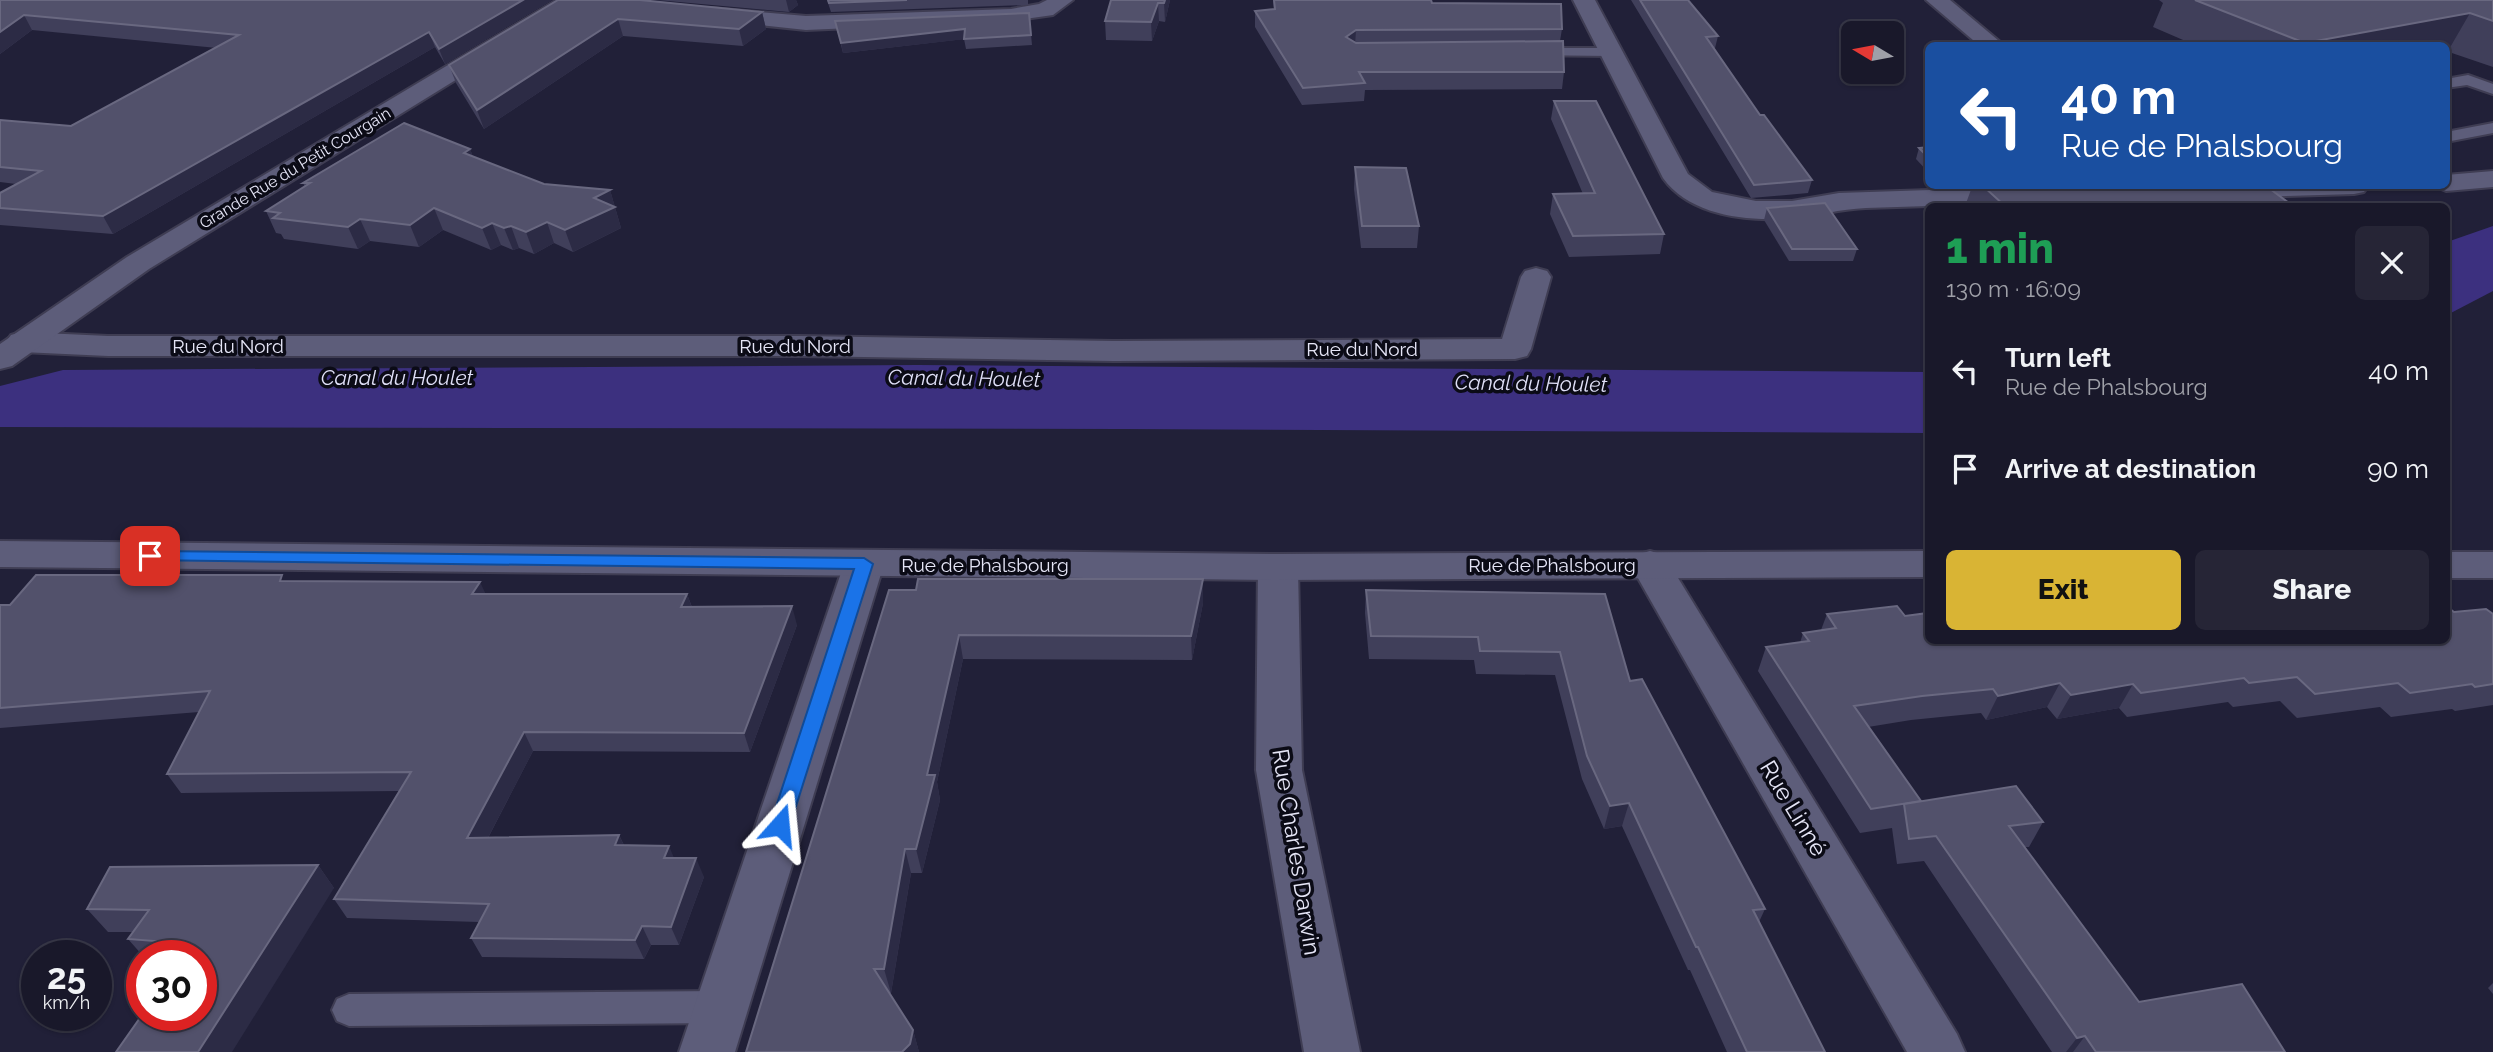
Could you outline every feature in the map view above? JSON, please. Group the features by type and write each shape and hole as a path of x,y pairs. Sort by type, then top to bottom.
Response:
{"street":[{"path":"695,13 824,23 883,18 1021,15 1045,10 1062,0"},
{"path":"1584,0 1677,178 1684,188 1698,197 1713,203 1746,208 1789,209 1840,201 2043,195"},
{"path":"1937,0 1989,42"},
{"name":"Grande Rue du Petit Courgain","path":"7,346 138,263 580,2"},
{"path":"2450,183 2493,179"},
{"name":"Rue du Nord","path":"7,346 1516,349 1536,277"},
{"name":"Rue de Phalsbourg","path":"0,554 1278,567 1925,564"},
{"path":"707,1052 864,564"},
{"name":"Rue Linné","path":"1650,564 1937,1052"},
{"path":"2450,565 2493,565"},
{"name":"Rue Charles Darwin","path":"1278,567 1279,770 1332,1052"}],"lane":[{"path":"1516,52 1610,52"},
{"path":"2450,83 2468,80 2493,89"},
{"path":"2450,137 2493,128"},
{"path":"349,1010 721,1007"}],"water":[{"path":"2493,226 2493,291 2450,313 2450,241"},
{"name":"Canal du Houlet","path":"917,365 1925,372 1925,433 0,427 0,386 63,370"}],"building":[{"path":"0,0 523,0 439,49 429,32 103,216 0,208 0,193 41,171 0,167 0,120 71,126 239,35 24,15 0,32"},
{"path":"558,0 640,0 762,12 739,29 618,19 477,110 449,65"},
{"path":"828,0 907,0 829,3"},
{"path":"1111,0 1165,0 1164,3 1158,3 1151,22 1105,21"},
{"path":"1274,0 1431,0 1432,3 1561,4 1562,29 1356,30 1346,37 1356,43 1563,41 1564,72 1359,72 1365,83 1303,88 1255,11 1275,9"},
{"path":"1640,0 1688,0 1718,36 1706,37 1760,115 1764,115 1812,180 1754,185"},
{"path":"2195,0 2493,0 2493,21 2470,13 2302,42"},
{"path":"1029,13 1031,35 964,39 965,29 841,43 835,21"},
{"path":"1554,101 1596,101 1664,234 1573,236 1553,194 1595,193"},
{"path":"404,123 470,149 464,153 544,184 610,190 594,198 615,207 565,230 547,222 526,232 492,223 482,228 434,208 410,225 360,219 348,227 273,218 280,213 266,211 310,183 303,183"},
{"path":"1355,167 1406,168 1419,226 1362,226"},
{"path":"1986,189 2270,189 2289,203 2002,203"},
{"path":"1825,203 1857,249 1792,249 1767,208"},
{"path":"36,575 282,575 280,581 480,582 472,594 687,594 681,607 792,606 744,733 524,732 467,838 619,835 615,845 669,846 664,858 696,858 671,927 642,926 635,940 471,938 489,904 334,899 411,772 167,774 210,691 0,708 0,605 10,605"},
{"path":"918,579 1203,579 1191,636 959,635 927,775 935,775 916,849 905,849 884,969 874,969 913,1030 910,1044 902,1052 746,1052 889,590 916,590"},
{"path":"1366,590 1605,594 1630,681 1642,679 1765,909 1753,910 1825,1052 1747,1052 1629,803 1610,806 1587,756 1560,652 1480,651 1478,637 1371,636"},
{"path":"1897,606 1905,616 1925,613 1925,644 2450,644 2450,609 2454,612 2486,609 2493,614 2493,684 2475,687 2472,684 2410,693 2398,683 2315,694 2297,677 2249,683 2244,678 2141,693 2133,684 2071,695 2060,683 1998,696 1993,689 1854,706 1921,801 1871,809 1766,647 1809,641 1803,633 1836,628 1827,614"},
{"path":"2016,786 2043,822 2009,826 2139,1002 2242,984 2285,1052 2096,1052 2085,1036 2077,1038 1936,836 1909,839 1904,804"},
{"path":"318,865 217,1022 217,940 128,939 149,910 87,909 110,867"},
{"path":"131,1031 211,1031 198,1052 116,1052"}],"route":[{"path":"150,556 864,564 780,825"}]}
